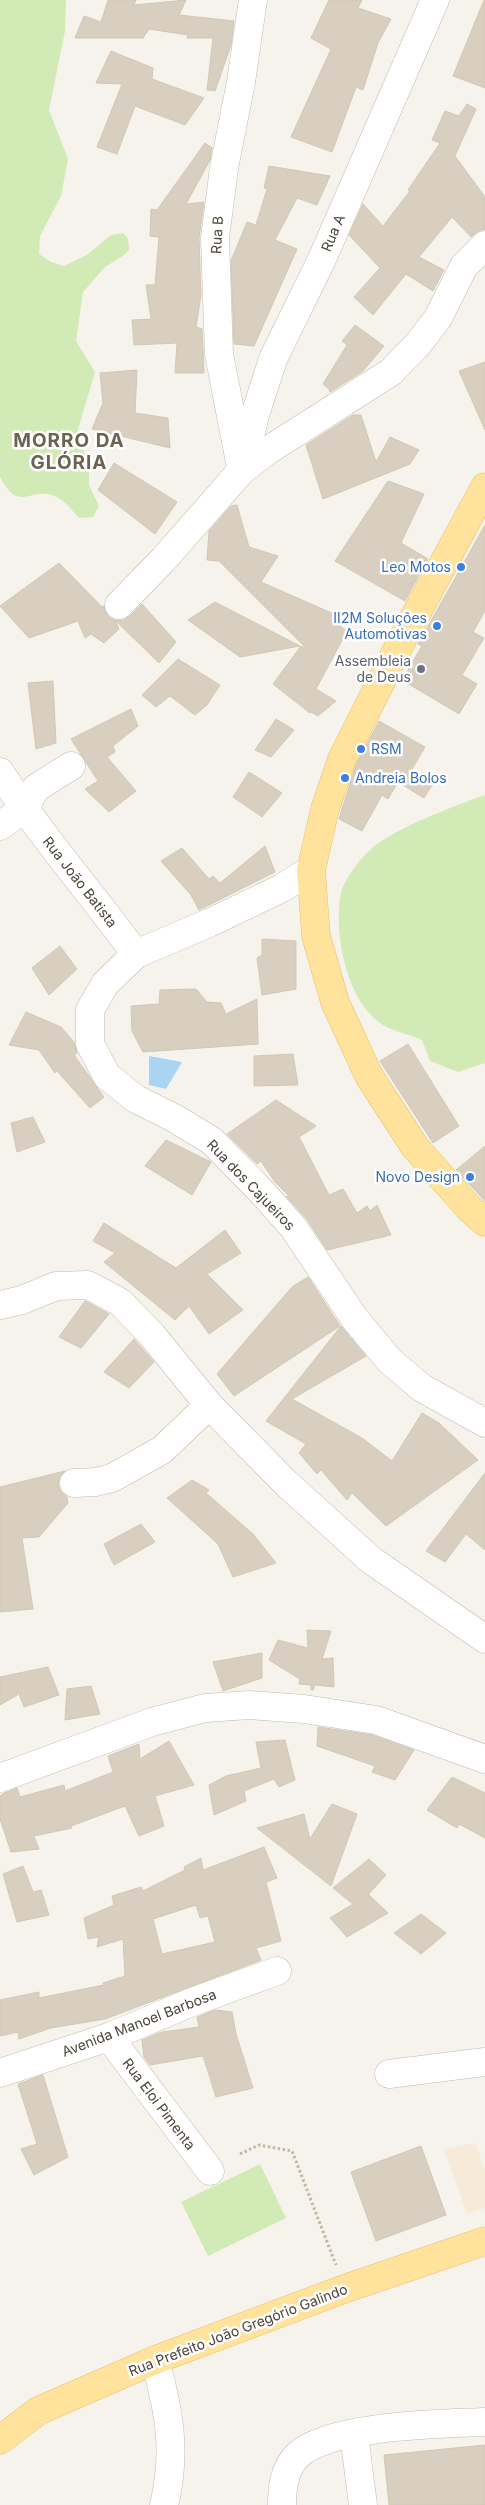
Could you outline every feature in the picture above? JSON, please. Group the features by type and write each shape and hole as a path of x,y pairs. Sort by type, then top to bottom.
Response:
{"main road":[{"path":"485,487 402,640 342,759 324,810 311,870 316,936 335,1002 369,1076 415,1147 469,1208 485,1222"},
{"name":"Rua Prefeito João Gregório Galindo","path":"0,2440 38,2411 155,2360 344,2289 485,2241"}],"street":[{"name":"Rua B","path":"242,470 219,354 215,238 224,168 241,82 253,0"},
{"name":"Rua A","path":"242,470 255,415 273,358 322,259 436,0"},
{"name":"Rua A","path":"119,605 163,560 242,470 267,451 391,372 423,338 438,318 464,266 485,245"},
{"path":"0,826 24,810 36,788 70,766"},
{"name":"Rua João Batista","path":"0,772 24,810 136,954"},
{"name":"Rua dos Cajueiros","path":"311,870 282,888 136,954 106,984 90,1010 90,1044 106,1076 136,1099 174,1118 212,1141 293,1227 355,1319 390,1361 422,1388 485,1422"},
{"path":"0,1305 22,1300 56,1286 88,1285 120,1302 152,1335 209,1405 287,1484 371,1560 485,1639"},
{"path":"74,1483 96,1482 112,1478 162,1450 209,1405"},
{"path":"0,1778 152,1722 205,1708 249,1705 304,1709 376,1720 485,1759"},
{"name":"Avenida Manoel Barbosa","path":"0,2072 109,2037 192,2002 277,1971"},
{"name":"Rua Eloi Pimenta","path":"109,2037 210,2171"},
{"path":"389,2074 485,2062"},
{"path":"155,2360 167,2405 172,2444 171,2476 164,2505"},
{"path":"282,2505 282,2488 287,2471 296,2456 324,2440 386,2429 485,2422"},
{"path":"354,2434 363,2505"}],"path":[{"path":"240,2154 260,2145 292,2151 328,2239 344,2289"}],"shaded area":[{"path":"475,2143 485,2169 485,2208 467,2214 444,2149"}],"green space":[{"path":"0,0 66,0 65,31 49,110 68,159 61,196 40,236 39,254 51,262 64,266 87,255 111,235 123,233 128,239 129,250 105,267 83,292 76,341 95,372 76,436 89,461 89,485 99,506 93,517 79,518 64,502 52,495 36,494 19,497 7,488 0,477"},
{"path":"485,795 485,1063 458,1072 430,1061 422,1040 384,1026 368,1012 358,998 345,964 341,945 339,909 341,893 349,875 371,849 409,826"},
{"path":"260,2164 286,2218 208,2256 181,2202"}],"water":[{"path":"149,1056 182,1062 166,1089 149,1085"}],"building":[{"path":"108,0 136,0 134,5 186,0 179,15 234,21 231,45 215,91 207,90 213,38 187,38 188,35 149,29 143,38 75,38 84,16 101,22"},
{"path":"329,0 362,0 358,8 391,19 378,43 363,90 356,87 332,152 291,137 331,49 311,38"},
{"path":"485,0 485,88 453,76"},
{"path":"111,51 153,68 152,79 204,98 185,125 135,106 117,154 97,147 122,84 96,83"},
{"path":"467,104 476,109 455,156 485,197 485,230 480,230 471,237 452,217 419,257 444,270 433,291 406,274 373,315 354,297 380,268 349,235 363,204 383,226 410,191 408,190 440,143 432,140 445,111 459,116"},
{"path":"205,143 212,148 210,160 186,204 204,202 199,238 201,295 196,327 202,329 204,373 175,373 177,343 134,345 132,320 151,319 146,285 155,285 159,237 150,236 151,209 157,210"},
{"path":"269,166 330,176 317,205 297,198 275,240 297,249 254,346 234,344 231,261 247,222 256,225 267,189 264,188"},
{"path":"355,325 384,346 363,371 330,392 323,384 347,345 342,341"},
{"path":"485,362 485,430 459,371"},
{"path":"137,370 135,413 168,418 170,448 92,429 103,403 100,373"},
{"path":"353,415 361,415 376,462 390,437 419,450 410,464 323,499 306,445"},
{"path":"114,463 177,502 155,534 98,490"},
{"path":"388,481 424,494 401,543 428,559 405,601 335,561"},
{"path":"237,505 249,547 278,556 261,582 343,618 340,626 347,631 316,689 336,701 318,716 310,713 273,684 301,646 307,649 219,561 207,560 209,531 231,506"},
{"path":"485,525 485,611 473,632 484,638 462,675 477,684 459,714 402,680 422,646 418,644"},
{"path":"59,563 102,607 104,606 108,616 115,620 119,629 104,643 91,634 85,638 78,621 29,638 0,606"},
{"path":"215,602 300,646 240,657 188,620"},
{"path":"142,604 176,642 159,663 115,620 124,620"},
{"path":"178,659 220,685 207,705 195,715 170,696 156,707 142,695"},
{"path":"53,681 56,743 36,749 28,683"},
{"path":"131,709 138,726 113,746 115,752 107,757 136,791 109,812 85,789 98,781 71,739"},
{"path":"276,719 294,730 271,757 255,750"},
{"path":"379,721 425,747 412,769 434,782 424,798 398,782 388,799 382,795 362,831 339,819 356,765"},
{"path":"249,772 282,793 262,817 233,797"},
{"path":"265,846 275,872 199,910 191,895 161,861 182,848 209,879 213,876 220,883"},
{"path":"262,939 296,941 296,989 262,995 257,958 262,955"},
{"path":"60,946 77,969 49,995 32,968"},
{"path":"196,989 207,1002 221,1003 226,1014 257,999 258,1044 143,1052 132,1031 131,1006 159,1004 160,990"},
{"path":"26,1012 61,1027 74,1042 77,1053 74,1055 104,1097 90,1108 57,1071 55,1073 39,1050 9,1045"},
{"path":"408,1044 459,1126 433,1143 380,1061"},
{"path":"293,1054 298,1085 254,1086 254,1056"},
{"path":"276,1100 316,1126 299,1137 329,1195 343,1189 357,1213 367,1206 370,1211 377,1205 391,1235 327,1250 306,1218 286,1196 291,1198 275,1182 261,1161 257,1164 227,1134"},
{"path":"33,1117 45,1142 17,1152 11,1123"},
{"path":"166,1140 211,1162 192,1195 145,1166"},
{"path":"485,1146 485,1201 456,1170"},
{"path":"104,1223 176,1268 225,1230 241,1253 207,1274 243,1310 209,1334 189,1306 175,1320 104,1262 115,1253 93,1241"},
{"path":"308,1277 340,1326 234,1396 217,1374 292,1287"},
{"path":"85,1301 109,1314 81,1348 59,1337"},
{"path":"341,1326 366,1356 292,1399 362,1438 392,1461 422,1413 439,1423 478,1460 386,1526 352,1493 347,1500 321,1470 317,1474 299,1453 306,1444 266,1421"},
{"path":"134,1339 154,1362 129,1388 104,1372"},
{"path":"65,1471 60,1476 58,1484 61,1492 67,1497 68,1503 39,1537 22,1538 33,1609 0,1612 0,1487"},
{"path":"485,1473 485,1550 466,1534 445,1562 426,1551"},
{"path":"192,1480 209,1490 206,1493 253,1534 276,1563 233,1577 218,1544 167,1498"},
{"path":"141,1524 155,1542 114,1565 104,1544"},
{"path":"307,1630 331,1631 322,1659 333,1658 334,1687 315,1685 313,1690 311,1690 311,1685 299,1684 300,1679 269,1660 278,1640 308,1648"},
{"path":"262,1653 262,1678 223,1691 213,1662"},
{"path":"48,1667 59,1695 24,1707 19,1694 0,1705 0,1677"},
{"path":"91,1686 100,1714 65,1720 67,1689"},
{"path":"318,1727 372,1735 414,1750 395,1780 372,1772 375,1766 317,1746"},
{"path":"285,1740 295,1780 279,1787 274,1779 244,1791 246,1801 214,1815 209,1785 226,1776 261,1768 256,1742"},
{"path":"169,1741 194,1785 155,1796 164,1826 139,1836 125,1806 71,1826 72,1828 34,1836 39,1849 11,1852 0,1819 0,1796 4,1793 17,1788 20,1797 64,1785 65,1791 113,1772 108,1756 139,1744 140,1759"},
{"path":"452,1777 485,1793 485,1838 459,1824 457,1828 427,1810"},
{"path":"332,1804 357,1814 331,1886 257,1828 304,1814 310,1839"},
{"path":"264,1847 277,1878 266,1882 281,1941 256,1948 261,1960 105,2019 51,2028 19,2039 18,2032 0,2036 0,2000 39,1992 39,1998 104,1985 103,1983 125,1976 123,1939 97,1947 99,1937 88,1939 84,1918 114,1905 112,1896 141,1887 143,1891 185,1870 184,1867 201,1858 203,1870","holes":["196,1905 200,1918 208,1916 215,1942 162,1954 153,1919"]},
{"path":"369,1859 386,1875 367,1896 369,1895 388,1913 347,1937 330,1918 353,1904 333,1888"},
{"path":"23,1866 33,1892 41,1890 49,1915 17,1922 3,1874"},
{"path":"421,1914 446,1933 421,1954 394,1933"},
{"path":"215,2010 232,2012 236,2034 253,2088 216,2097 203,2056 150,2065 144,2057 142,2040 162,2032 199,2027 197,2017"},
{"path":"43,2075 68,2157 34,2175 21,2149 37,2144 18,2084"},
{"path":"421,2146 446,2215 376,2241 351,2172"},
{"path":"485,2445 485,2505 389,2505 384,2455"}],"place":[{"name":"Leo Motos","path":"461,567"},
{"name":"II2M Soluções Automotivas","path":"437,626"},
{"name":"Assembleia de Deus","path":"421,669"},
{"name":"RSM","path":"361,749"},
{"name":"Andreia Bolos","path":"345,778"},
{"name":"Novo Design","path":"470,1177"}],"district":[{"name":"MORRO DA GLÓRIA","path":"69,451"}]}
